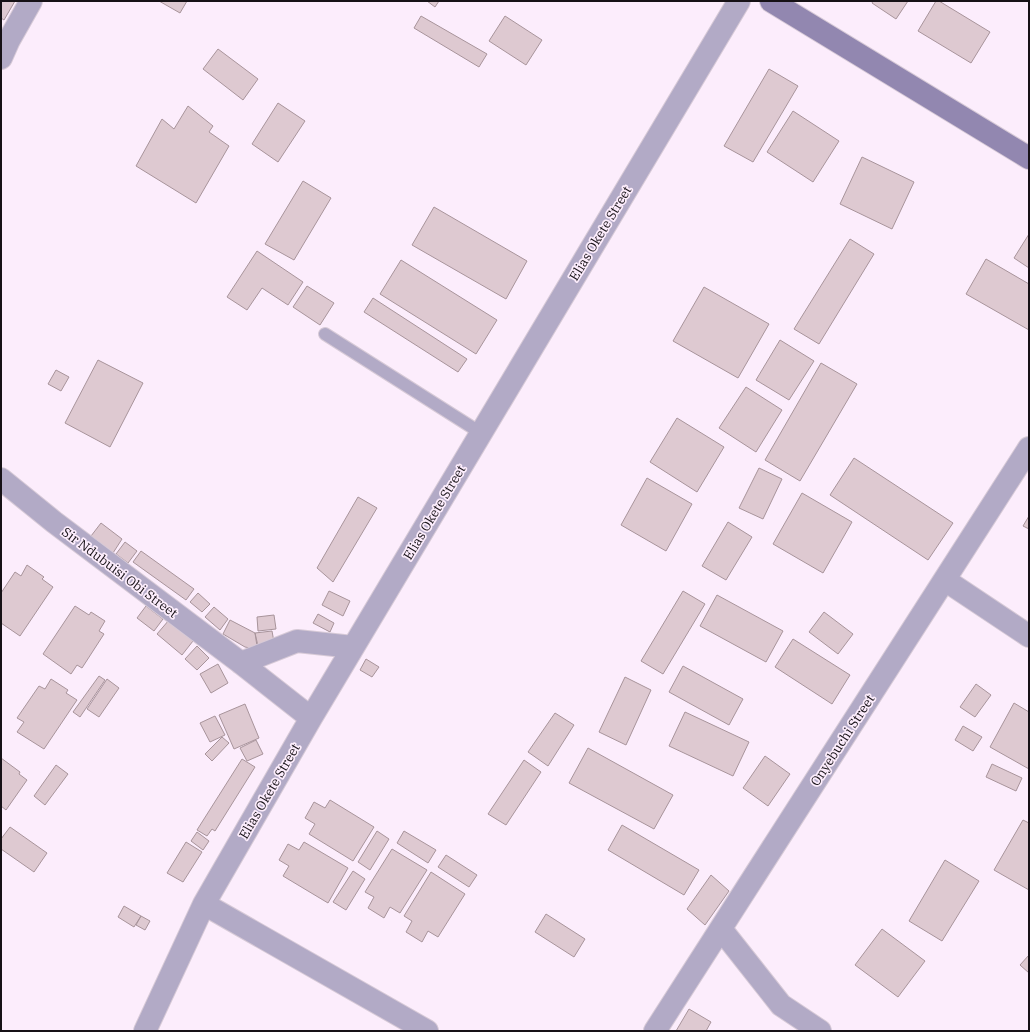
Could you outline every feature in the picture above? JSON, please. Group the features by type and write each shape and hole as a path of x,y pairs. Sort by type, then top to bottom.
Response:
{"street":[{"path":"1,58 9,40 31,1"},
{"name":"Elias Okete Street","path":"145,1031 204,904 311,718 739,1"},
{"path":"771,1 1029,158"},
{"name":"Onyebuchi Street","path":"655,1031 1029,448"},
{"name":"Sir Ndubuisi Obi Street","path":"1,479 54,522 242,662 311,718"},
{"path":"945,580 1029,636"},
{"path":"242,662 297,641 353,648"},
{"path":"204,904 427,1031"},
{"path":"721,928 781,1005 820,1031"}],"lane":[{"path":"325,334 481,433"}],"building":[{"path":"1,1 15,1 4,20 1,18"},
{"path":"159,1 187,1 180,13"},
{"path":"427,1 439,1 435,7"},
{"path":"873,1 908,1 896,19 872,3"},
{"path":"936,1 939,1 990,32 971,63 918,31"},
{"path":"421,16 487,54 479,67 414,28"},
{"path":"505,16 542,40 526,65 489,41"},
{"path":"218,49 258,79 243,100 203,69"},
{"path":"769,69 798,86 753,162 724,146"},
{"path":"278,103 305,121 278,162 252,144"},
{"path":"188,106 213,126 209,132 229,146 196,203 136,166 162,119 174,129"},
{"path":"793,111 839,141 813,182 767,152"},
{"path":"862,157 914,182 892,229 840,204"},
{"path":"303,181 331,198 294,260 265,244"},
{"path":"434,207 527,261 506,299 412,245"},
{"path":"1029,234 1029,268 1014,258"},
{"path":"850,239 874,254 819,344 794,329"},
{"path":"257,251 303,282 288,305 262,288 247,310 227,297"},
{"path":"986,259 1029,284 1029,330 966,294"},
{"path":"401,260 497,320 476,354 380,294"},
{"path":"307,286 334,303 320,325 293,307"},
{"path":"704,287 769,324 738,378 673,341"},
{"path":"373,298 467,359 458,372 364,312"},
{"path":"780,340 814,361 789,400 756,380"},
{"path":"98,360 143,383 110,447 65,423"},
{"path":"821,363 857,384 800,481 765,460"},
{"path":"56,370 69,377 61,391 48,384"},
{"path":"746,387 782,410 756,452 719,428"},
{"path":"677,418 724,447 697,492 650,462"},
{"path":"854,458 953,523 928,560 830,495"},
{"path":"759,468 782,479 763,519 739,508"},
{"path":"647,478 692,504 666,551 621,525"},
{"path":"802,493 852,522 823,573 773,544"},
{"path":"358,497 377,508 333,582 317,568"},
{"path":"1029,516 1029,529 1023,526"},
{"path":"728,522 752,537 726,580 702,566"},
{"path":"101,523 122,539 113,553 91,536"},
{"path":"125,542 137,551 128,563 116,554"},
{"path":"141,551 194,589 186,600 133,562"},
{"path":"27,565 44,577 42,579 53,587 20,636 1,623 1,593 15,572 21,576"},
{"path":"329,591 350,601 343,616 322,605"},
{"path":"683,591 705,604 663,674 641,661"},
{"path":"198,593 210,604 202,612 190,602"},
{"path":"717,595 783,631 766,662 700,626"},
{"path":"75,606 89,615 91,612 105,621 99,631 104,634 82,668 77,665 71,674 43,654"},
{"path":"146,606 163,619 154,631 137,618"},
{"path":"214,607 228,619 220,630 205,617"},
{"path":"824,612 853,634 838,654 809,632"},
{"path":"318,614 334,623 330,632 313,623"},
{"path":"274,615 276,629 258,631 257,617"},
{"path":"169,620 193,641 182,655 157,634"},
{"path":"230,620 255,633 257,646 250,648 245,647 223,634"},
{"path":"272,631 274,642 258,646 255,633"},
{"path":"793,639 850,675 832,704 775,667"},
{"path":"197,646 209,658 197,670 185,659"},
{"path":"366,659 379,667 372,677 360,670"},
{"path":"218,664 228,683 211,693 200,674"},
{"path":"683,666 743,699 729,725 669,692"},
{"path":"99,676 105,680 80,717 73,712"},
{"path":"625,677 651,690 626,745 599,732"},
{"path":"51,679 68,690 66,693 77,700 44,749 17,732 24,722 17,718 39,686 45,689"},
{"path":"107,679 119,688 99,717 87,709"},
{"path":"976,684 991,695 975,717 960,707"},
{"path":"1014,703 1029,712 1029,769 990,747"},
{"path":"245,704 259,738 234,749 219,715"},
{"path":"685,712 749,742 733,776 669,746"},
{"path":"555,713 574,725 548,766 528,752"},
{"path":"215,716 225,735 210,742 200,723"},
{"path":"963,726 982,737 973,751 955,740"},
{"path":"222,737 229,743 212,761 205,754"},
{"path":"256,740 263,754 247,761 240,748"},
{"path":"588,748 673,795 654,829 569,783"},
{"path":"765,756 790,774 768,806 743,788"},
{"path":"1,758 20,772 19,774 27,780 6,810 1,806"},
{"path":"242,759 255,767 215,831 212,829 207,836 197,830"},
{"path":"524,760 541,772 506,825 488,814"},
{"path":"992,764 1022,778 1016,791 986,777"},
{"path":"56,765 68,774 45,805 34,796"},
{"path":"330,800 374,827 353,861 309,834 315,824 305,818 314,802 325,808"},
{"path":"1023,820 1029,823 1029,890 994,870"},
{"path":"622,825 699,870 684,895 608,850"},
{"path":"10,827 47,853 34,872 1,849 1,839"},
{"path":"377,831 389,839 370,870 358,862"},
{"path":"404,831 436,850 428,863 397,843"},
{"path":"197,832 209,841 203,850 191,841"},
{"path":"186,842 202,852 183,882 167,873"},
{"path":"304,842 348,868 328,903 283,876 289,866 279,860 288,844 299,850"},
{"path":"392,849 427,870 400,913 390,907 384,918 368,908 374,897 365,892"},
{"path":"446,855 477,875 469,887 438,867"},
{"path":"945,860 979,881 942,941 909,921"},
{"path":"353,871 365,879 346,910 333,902"},
{"path":"431,872 465,894 438,937 428,931 422,942 406,932 412,921 404,916"},
{"path":"711,875 729,891 705,925 687,909"},
{"path":"124,906 141,916 134,927 118,917"},
{"path":"546,914 585,939 574,957 535,932"},
{"path":"141,916 150,921 145,930 136,925"},
{"path":"882,929 925,961 898,997 855,965"},
{"path":"1029,955 1029,973 1020,965"},
{"path":"689,1009 711,1022 706,1031 676,1031"}]}
